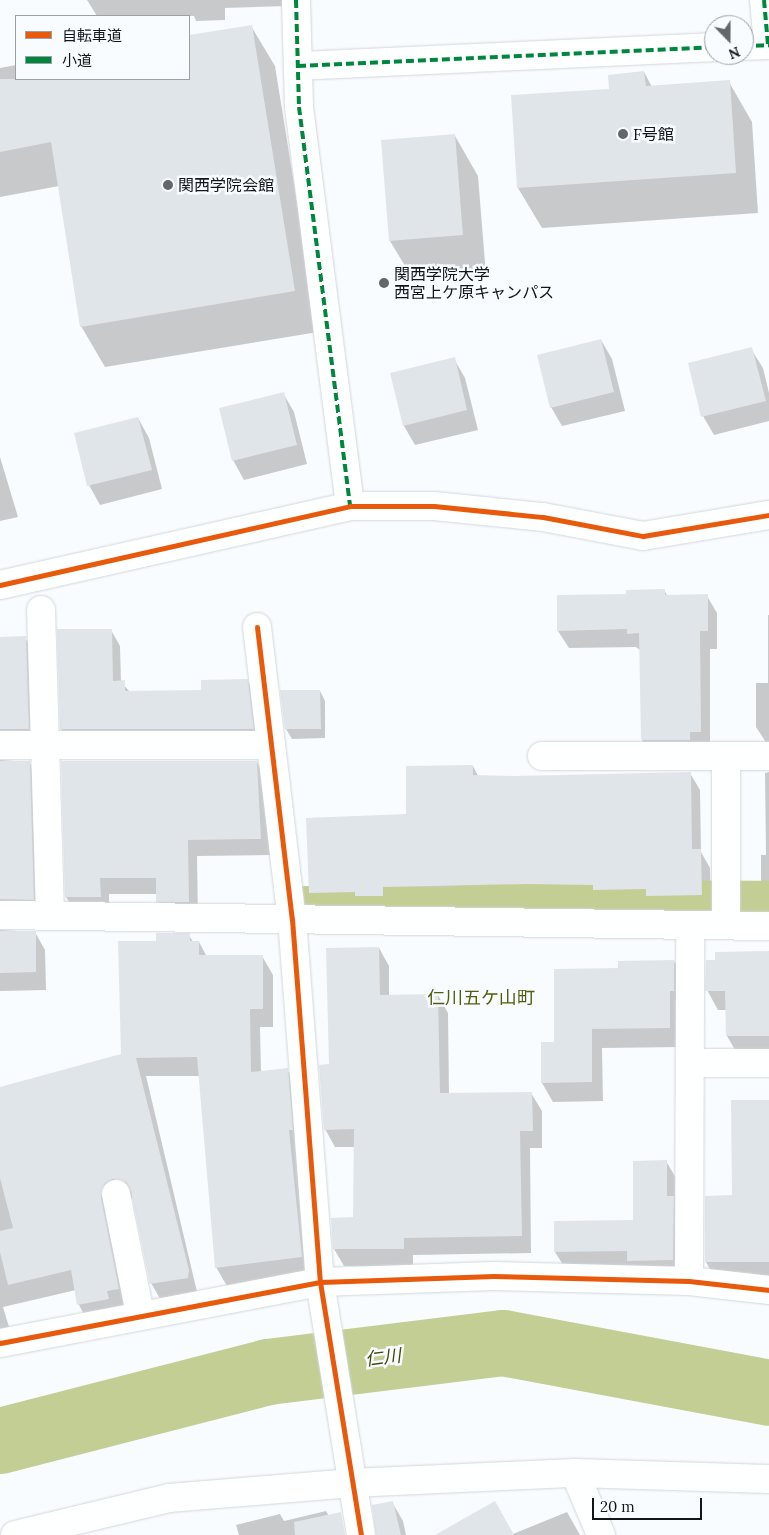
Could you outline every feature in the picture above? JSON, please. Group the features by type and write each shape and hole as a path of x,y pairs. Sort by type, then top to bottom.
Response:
{"street":[{"path":"296,0 300,107 350,506"},
{"path":"760,46 764,0"},
{"path":"298,66 704,46"},
{"path":"0,585 350,506 434,506 543,517 642,536 769,515"},
{"path":"41,610 50,916"},
{"path":"256,627 292,919 320,1282 361,1535"},
{"path":"0,745 271,745"},
{"path":"542,756 769,756"},
{"path":"726,756 726,925"},
{"path":"0,915 769,926"},
{"path":"689,1281 690,925"},
{"path":"690,1063 769,1063"},
{"path":"116,1194 140,1314"},
{"path":"0,1344 140,1314 320,1282 494,1276 689,1281 769,1290"},
{"path":"574,1473 601,1535"},
{"path":"15,1535 169,1498 352,1483 574,1473 769,1479"}],"building":[{"name":"関西学院会館","path":"252,25 295,291 80,327 51,142 0,152 0,79 190,80 190,35"},
{"name":"F号館","path":"644,71 646,86 730,80 736,173 517,188 511,95 609,89 608,75"},
{"path":"455,134 463,235 389,241 381,140"},
{"path":"601,339 614,392 550,408 537,355"},
{"path":"752,347 766,401 701,417 688,363"},
{"path":"455,357 467,410 403,426 390,373"},
{"path":"284,392 297,445 232,461 219,408"},
{"path":"138,417 152,470 87,486 74,433"},
{"path":"665,589 665,595 708,594 708,631 700,631 701,732 690,732 690,740 641,740 639,633 627,634 627,629 557,631 557,595 626,594 626,590"},
{"path":"57,629 112,629 113,681 125,680 125,691 201,690 201,680 248,679 254,729 60,729"},
{"path":"26,636 29,729 0,729 0,637"},
{"path":"280,690 320,690 321,729 285,729"},
{"path":"0,761 30,761 34,900 0,899"},
{"path":"61,761 257,761 261,839 188,840 189,902 156,902 156,878 100,878 101,897 65,897"},
{"path":"473,765 473,775 515,776 691,772 692,849 701,849 702,895 646,896 646,889 593,890 593,885 527,884 383,887 383,896 355,896 355,892 309,893 306,818 406,814 406,766"},
{"path":"0,931 36,931 36,972 0,973"},
{"path":"156,933 190,933 190,941 199,941 199,955 263,955 263,1009 250,1009 251,1072 288,1068 293,1130 289,1130 302,1257 215,1268 197,1057 136,1058 189,1270 188,1278 150,1284 131,1191 127,1183 113,1179 105,1183 101,1197 119,1289 107,1291 109,1299 77,1305 71,1270 8,1285 0,1252 0,1231 13,1228 0,1178 0,1087 121,1054 118,941 156,941"},
{"path":"379,947 380,995 438,994 440,1093 532,1092 533,1131 520,1131 522,1236 404,1238 404,1249 333,1249 331,1218 353,1217 354,1129 324,1130 319,1065 329,1064 326,948"},
{"path":"769,951 769,1036 726,1036 725,991 705,991 706,960 715,960 715,952"},
{"path":"674,960 674,991 670,991 670,1028 592,1029 592,1082 541,1083 541,1042 554,1042 554,969 618,968 618,961"},
{"path":"731,1100 769,1100 769,1262 705,1262 705,1196 732,1195"},
{"path":"667,1160 667,1196 674,1196 673,1260 627,1261 627,1251 554,1252 554,1221 633,1220 633,1161"},
{"path":"393,1501 401,1535 376,1535 372,1505"},
{"path":"495,1501 514,1535 435,1535"},
{"path":"341,1512 345,1535 295,1535 294,1522"}],"waterway":[{"path":"306,905 442,906 526,899 769,900"},
{"name":"仁川","path":"0,1441 268,1372 503,1343 769,1393"}],"marked path":[{"path":"296,0 299,107 350,506"},
{"path":"764,0 768,45"},
{"path":"754,46 769,45"},
{"path":"298,66 704,47"}],"cycle path":[{"path":"0,585 350,506 434,506 543,517 643,536 769,515"},
{"path":"257,627 292,919 320,1282 361,1535"},
{"path":"0,1343 320,1282 494,1276 689,1281 769,1290"}],"place":[{"name":"F号館","path":"623,134"},
{"name":"関西学院会館","path":"168,185"},
{"name":"関西学院大学 西宮上ケ原キャンパス","path":"384,283"}],"district":[{"name":"仁川五ケ山町","path":"481,998"}]}
